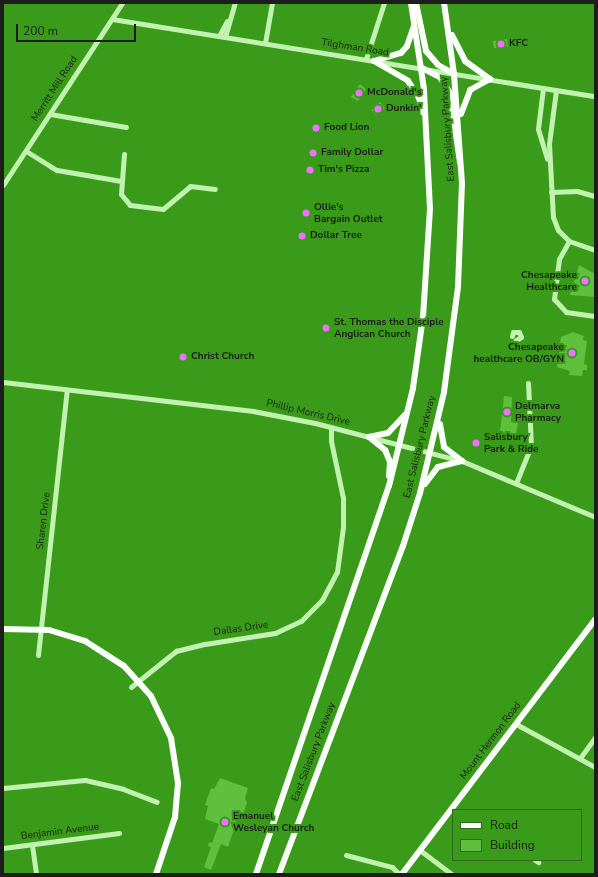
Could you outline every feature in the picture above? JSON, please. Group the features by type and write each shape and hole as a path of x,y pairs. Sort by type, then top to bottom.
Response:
{"main road":[{"name":"East Salisbury Parkway","path":"256,874 389,486 408,410 421,335 428,262 430,185 422,68 411,3"},
{"path":"416,3 426,51 441,68 454,74"},
{"name":"East Salisbury Parkway","path":"279,874 400,554 420,493 440,415 458,287 461,165 454,74 444,3"},
{"path":"447,21 461,56 490,79 467,94 459,127"},
{"path":"374,61 401,53 407,46 415,23"},
{"path":"374,61 408,82 419,98 427,124"},
{"path":"422,68 440,77 450,93 456,155 461,165"},
{"path":"369,437 384,435 394,430 408,410"},
{"path":"440,415 443,443 462,461"},
{"path":"369,437 383,446 388,456 389,486"},
{"path":"420,493 438,467 462,461"},
{"name":"Mount Hermon Road","path":"455,809 516,724 595,620"},
{"path":"3,629 40,629 69,635 93,645 117,661 138,680 164,719 178,771 175,817 156,874"},
{"name":"Mount Hermon Road","path":"401,874 452,813"}],"street":[{"name":"Merritt Mill Road","path":"3,185 122,3"},
{"path":"222,37 235,3"},
{"path":"265,43 272,3"},
{"path":"366,59 384,3"},
{"name":"Tilghman Road","path":"112,19 595,96"},
{"path":"543,88 538,129 549,166"},
{"path":"556,90 549,144 549,166 554,222 569,241 595,250"},
{"path":"50,114 126,127"},
{"path":"26,151 57,170 121,182"},
{"path":"124,154 121,194 126,204 155,209 166,208 190,186 215,189"},
{"path":"551,192 577,191 595,196"},
{"path":"569,241 559,259 554,291 555,303 566,312 595,316"},
{"name":"Phillip Morris Drive","path":"3,382 253,411 331,427 462,461 595,517"},
{"path":"516,483 531,446 528,384"},
{"name":"Sharen Drive","path":"38,655 67,390"},
{"name":"Dallas Drive","path":"131,687 161,660 184,648 282,631 308,616 322,600 337,572 343,527 342,498 331,441 331,427"},
{"path":"516,724 595,767"},
{"path":"580,758 595,737"},
{"path":"3,788 85,780 124,789 157,802"},
{"name":"Benjamin Avenue","path":"3,848 119,833"},
{"path":"32,845 36,874"},
{"path":"421,851 452,874"},
{"path":"346,855 392,867 401,874"}],"building":[{"name":"KFC","path":"507,39 508,46 494,48 493,41"},
{"name":"McDonald's","path":"360,84 366,89 358,101 351,97"},
{"name":"Dunkin'","path":"380,102 385,108 376,115 371,110"},
{"name":"Chesapeake Healthcare","path":"579,265 595,274 595,297 570,295"},
{"name":"Chesapeake healthcare OB/GYN","path":"573,332 584,336 583,340 587,341 584,364 587,365 587,370 583,370 582,376 569,375 570,371 557,367 561,337"},
{"name":"Delmarva Pharmacy","path":"504,396 512,397 511,422 518,423 516,434 500,432"},
{"name":"Emanuel Wesleyan Church","path":"220,778 248,788 245,798 247,803 242,817 237,820 228,847 221,844 211,870 204,867 211,847 208,846 209,842 212,843 219,824 205,819 208,806 205,805 211,788 214,789"}],"place":[{"name":"KFC","path":"501,44"},
{"name":"McDonald's","path":"359,93"},
{"name":"Dunkin'","path":"378,109"},
{"name":"Food Lion","path":"316,128"},
{"name":"Family Dollar","path":"313,153"},
{"name":"Tim's Pizza","path":"310,170"},
{"name":"Ollie's Bargain Outlet","path":"306,213"},
{"name":"Dollar Tree","path":"302,236"},
{"name":"Chesapeake Healthcare","path":"585,281"},
{"name":"St. Thomas the Disciple Anglican Church","path":"326,328"},
{"name":"Chesapeake healthcare OB/GYN","path":"572,353"},
{"name":"Christ Church","path":"183,357"},
{"name":"Delmarva Pharmacy","path":"507,412"},
{"name":"Salisbury Park & Ride","path":"476,443"},
{"name":"Emanuel Wesleyan Church","path":"225,822"}]}
